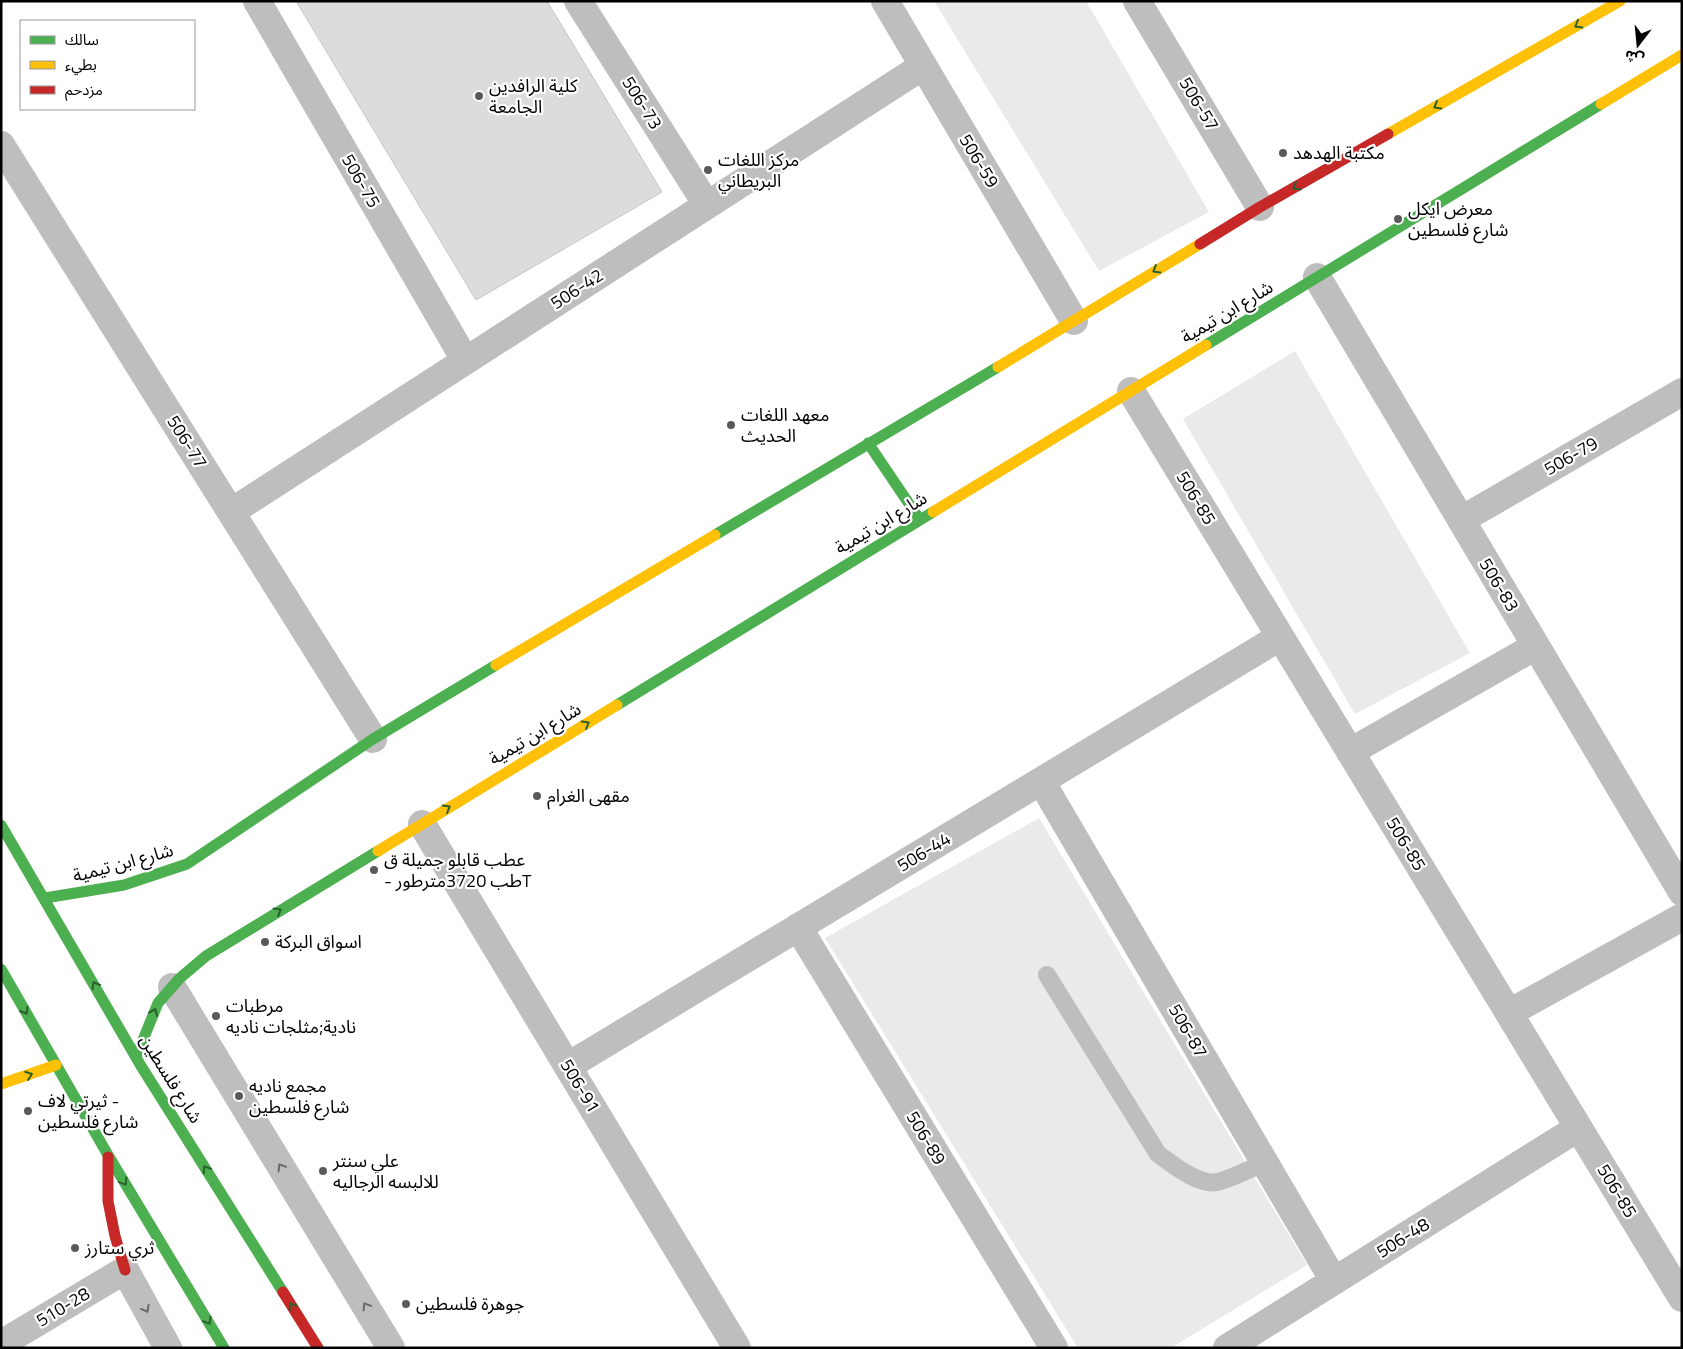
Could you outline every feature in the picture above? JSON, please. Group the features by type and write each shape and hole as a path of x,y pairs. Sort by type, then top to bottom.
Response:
{"street":[{"name":"506-75","path":"256,1 465,360"},
{"name":"506-73","path":"578,1 706,205"},
{"name":"506-59","path":"885,1 1074,320"},
{"name":"506-57","path":"1137,1 1260,207"},
{"name":"شارع ابن تيمية","path":"45,898 94,892 124,885 187,864 373,739 1260,207 1620,1"},
{"name":"شارع ابن تيمية","path":"136,1057 158,1003 172,987 206,956 1682,55"},
{"name":"506-42","path":"230,512 923,66"},
{"name":"506-77","path":"1,145 373,739"},
{"name":"506-83","path":"1317,278 1682,892"},
{"name":"506-85","path":"1131,391 1682,1298"},
{"name":"506-79","path":"1461,520 1682,392"},
{"path":"868,443 920,520"},
{"name":"506-44","path":"568,1066 1280,637"},
{"path":"1350,752 1536,646"},
{"name":"506-87","path":"1041,781 1334,1281"},
{"name":"506-91","path":"422,824 737,1348"},
{"name":"شارع فلسطين","path":"1,825 136,1057 318,1348"},
{"path":"1509,1013 1682,917"},
{"name":"506-89","path":"798,928 1054,1348"},
{"path":"1,969 108,1155 224,1348"},
{"path":"172,987 391,1348"},
{"path":"1,1084 56,1065"},
{"name":"506-48","path":"1227,1348 1578,1128"},
{"path":"108,1155 108,1201 115,1236 125,1270 168,1348"},
{"name":"510-28","path":"1,1344 125,1270"}],"lane":[{"path":"1047,975 1158,1154 1182,1172 1216,1183 1265,1163"}],"shaded area":[{"path":"934,1 1086,1 1209,212 1099,271"},
{"path":"1295,351 1470,653 1355,714 1183,419"},
{"path":"1039,818 1307,1265 1171,1348 1078,1348 825,938"}],"building":[{"name":"كلية الرافدين الجامعة","path":"296,1 547,1 662,192 476,300"}],"traffic: fast":[{"path":"1206,345 1601,104"},
{"path":"715,535 998,367"},
{"path":"868,443 920,520"},
{"path":"617,705 933,512"},
{"path":"45,898 124,885 187,864 373,739 496,665"},
{"path":"1,825 141,1066 283,1292"},
{"path":"136,1057 158,1003 180,978 206,956 378,851"},
{"path":"1,969 108,1155 224,1348"}],"traffic: slow":[{"path":"1388,134 1620,1"},
{"path":"1601,104 1682,55"},
{"path":"998,367 1200,244"},
{"path":"933,512 1206,345"},
{"path":"496,665 715,535"},
{"path":"378,851 617,705"},
{"path":"1,1084 56,1065"}],"traffic: jam":[{"path":"1200,244 1260,207 1388,134"},
{"path":"108,1157 108,1201 115,1236 125,1270"},
{"path":"283,1292 318,1348"}],"place":[{"name":"كلية الرافدين الجامعة","path":"479,96"},
{"name":"مكتبة الهدهد","path":"1283,153"},
{"name":"مركز اللغات البريطاني","path":"708,170"},
{"name":"معرض ايكل شارع فلسطين","path":"1398,219"},
{"name":"معهد اللغات الحديث","path":"731,425"},
{"name":"مقهى الغرام","path":"537,796"},
{"name":"عطب قابلو جميلة ق - طب 3720مترطورT","path":"374,870"},
{"name":"اسواق البركة","path":"265,942"},
{"name":"مرطبات نادية;مثلجات ناديه","path":"216,1016"},
{"name":"مجمع ناديه شارع فلسطين","path":"239,1096"},
{"name":"ثيرتي لاف - شارع فلسطين","path":"28,1111"},
{"name":"علي سنتر للالبسه الرجاليه","path":"323,1171"},
{"name":"ثري ستارز","path":"75,1248"},
{"name":"جوهرة فلسطين","path":"406,1304"}]}
